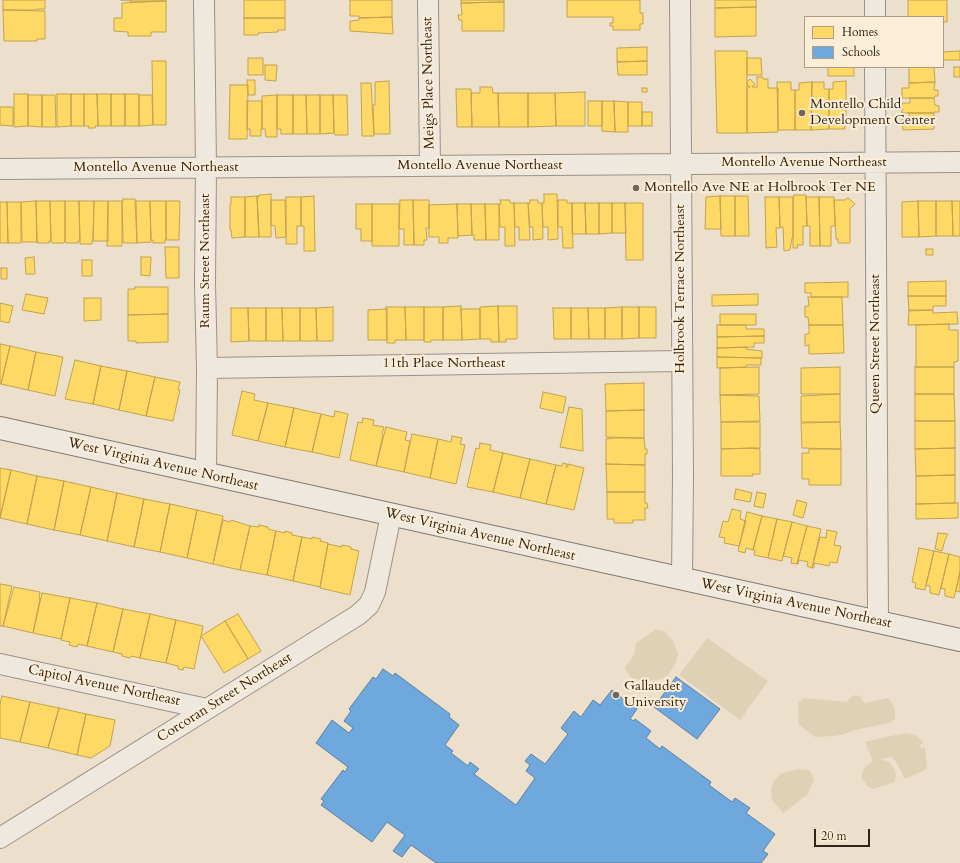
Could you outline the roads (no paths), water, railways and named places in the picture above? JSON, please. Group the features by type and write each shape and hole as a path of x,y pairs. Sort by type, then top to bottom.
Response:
{"street":[{"name":"Raum Street Northeast","path":"204,0 206,167 205,284 207,368 206,474"},
{"name":"Meigs Place Northeast","path":"428,0 430,166"},
{"name":"Holbrook Terrace Northeast","path":"680,0 682,579"},
{"path":"875,0 875,16"},
{"name":"Queen Street Northeast","path":"875,68 878,622"},
{"name":"Montello Avenue Northeast","path":"0,169 960,162"},
{"name":"11th Place Northeast","path":"207,368 681,361"},
{"name":"West Virginia Avenue Northeast","path":"0,428 960,640"},
{"name":"Corcoran Street Northeast","path":"0,838 358,615 364,610 375,592 391,515"},
{"name":"Capitol Avenue Northeast","path":"0,664 207,709"}],"place":[{"name":"Montello Child Development Center","path":"802,113"},
{"name":"Montello Ave NE at Holbrook Ter NE","path":"636,188"},
{"name":"Gallaudet University","path":"616,695"}]}
